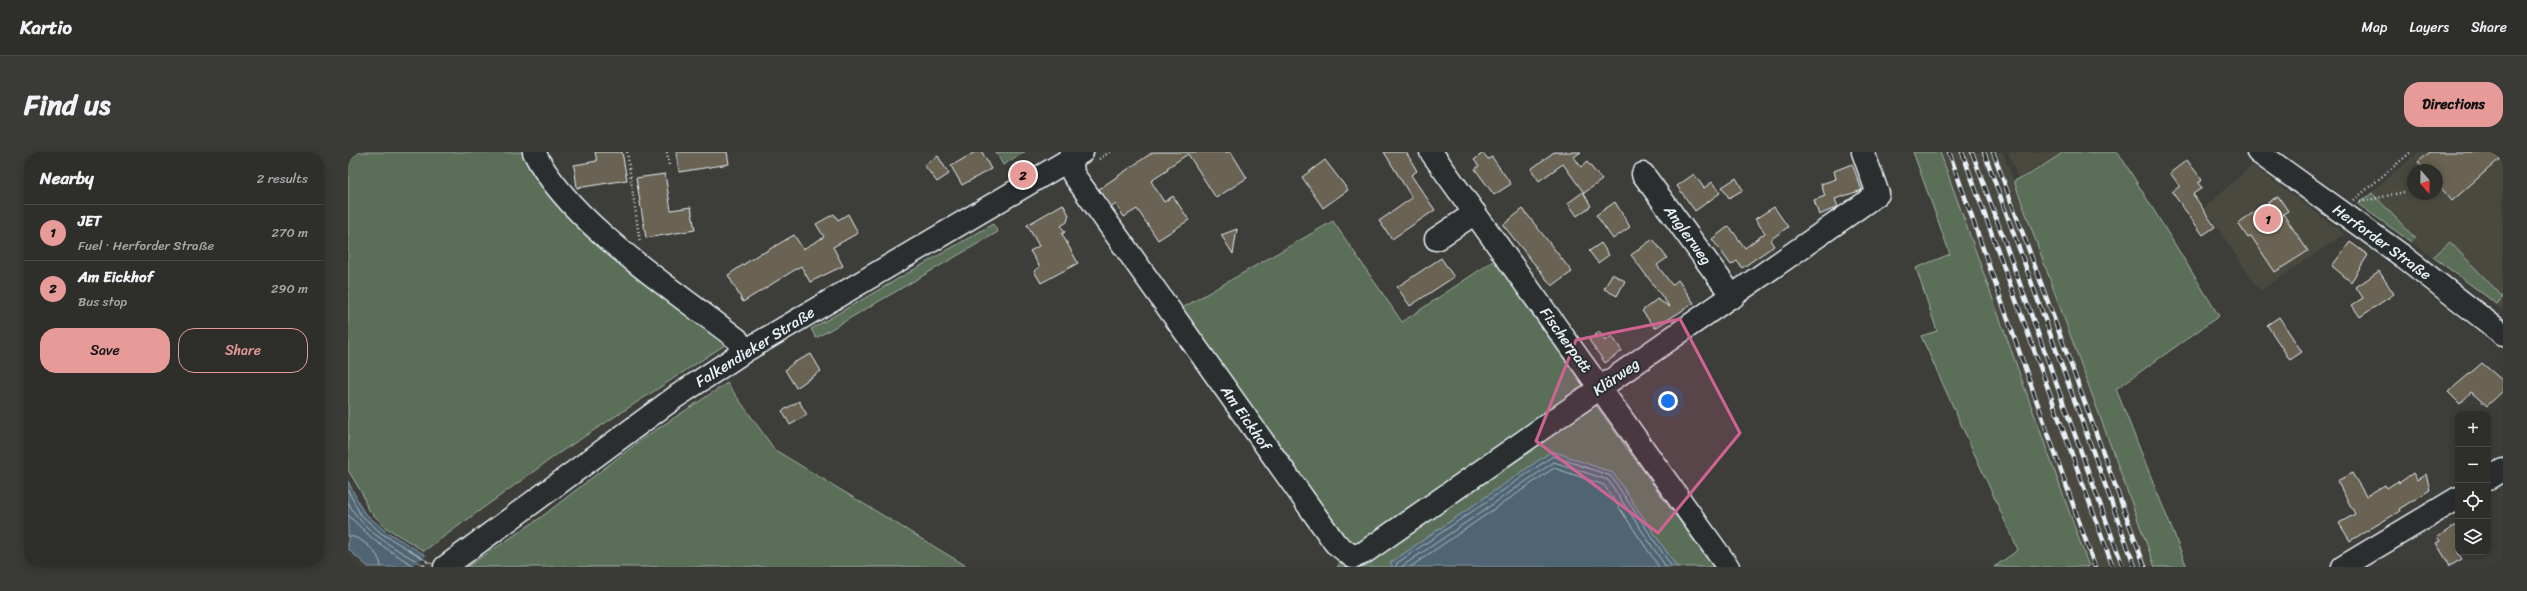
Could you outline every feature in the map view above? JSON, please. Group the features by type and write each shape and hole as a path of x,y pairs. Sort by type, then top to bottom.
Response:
{"street":[{"path":"534,152 544,173 601,234 737,339 745,351"},
{"name":"Klärweg","path":"1353,557 1365,552 1733,297 1878,194 1863,152"},
{"name":"Herforder Straße","path":"2258,152 2404,257 2503,334"},
{"name":"Falkendieker Straße","path":"445,567 677,396 745,351 1075,154"},
{"name":"Am Eickhof","path":"1075,154 1073,174 1335,543 1353,557"},
{"name":"Fischerpatt","path":"1436,154 1475,213 1728,567"},
{"name":"Anglerweg","path":"1644,174 1733,297"},
{"path":"1436,239 1475,213"},
{"path":"2491,477 2503,470"},
{"path":"2343,567 2455,500"}],"path":[{"path":"627,152 644,267"},
{"path":"668,152 669,166"},
{"path":"2404,192 2349,204 2411,152"}],"highlighted area":[{"path":"1680,319 1740,433 1658,533 1536,441 1576,340"}],"shaded area":[{"path":"1940,152 2003,152 2155,567 2089,567"},
{"path":"2008,152 2064,152 2018,179"},
{"path":"2418,152 2503,152 2503,311 2457,275 2358,204"},
{"path":"2252,165 2345,234 2260,291 2204,208"}],"green space":[{"path":"348,152 527,152 734,339 559,453 424,551 385,527 367,508 363,495 348,470"},
{"path":"996,152 1025,152 1003,165"},
{"path":"1913,152 1940,152 2089,567 1994,567 2018,550 1921,336 1937,331 1916,268 1950,254"},
{"path":"2064,152 2118,152 2219,316 2116,389 2187,567 2155,567 2014,181 2030,174"},
{"path":"2372,193 2415,238 2411,242 2358,204"},
{"path":"1333,221 1402,322 1499,257 1586,387 1358,546 1348,546 1177,311"},
{"path":"993,224 998,232 816,338 811,329"},
{"path":"2450,242 2503,297 2497,304 2433,257"},
{"path":"727,383 775,450 968,567 467,567 540,518 642,439"},
{"path":"1592,400 1713,567 1677,567 1613,473 1552,451 1390,563 1393,567 1337,567 1341,562"}],"water":[{"path":"1552,451 1613,473 1677,567 1393,567 1390,563"},
{"path":"348,481 363,511 384,530 445,567 368,567 348,549"}],"pier":[{"path":"427,555 446,565 447,567 410,567"}],"building":[{"path":"595,152 622,152 627,180 577,188 574,165 597,161"},
{"path":"676,152 727,152 729,164 679,172"},
{"path":"975,152 982,152 991,169 962,185 951,166"},
{"path":"1153,152 1231,152 1247,178 1216,198 1188,154 1167,168 1168,170 1151,181 1164,202 1173,196 1189,220 1158,240 1137,209 1124,217 1116,204 1112,207 1099,189"},
{"path":"1384,152 1406,152 1417,171 1411,175 1435,210 1392,239 1379,221 1412,198"},
{"path":"1554,152 1581,152 1574,157 1581,167 1587,162 1602,180 1584,193 1563,164 1539,181 1531,169"},
{"path":"2430,152 2503,152 2503,156 2452,201 2443,190 2443,164 2420,164 2418,162"},
{"path":"1483,153 1488,159 1492,157 1511,184 1494,195 1475,169 1479,166 1474,160"},
{"path":"938,156 949,174 937,182 924,165"},
{"path":"1325,160 1348,190 1323,208 1302,177"},
{"path":"2187,160 2202,180 2198,183 2202,188 2193,194 2215,227 2203,235 2172,192 2180,186 2170,173"},
{"path":"1852,164 1862,190 1835,199 1838,207 1819,215 1814,200 1825,196 1821,184 1836,179 1834,171"},
{"path":"665,174 671,210 691,207 695,230 646,238 636,178"},
{"path":"1694,174 1704,188 1712,182 1720,193 1695,211 1677,186"},
{"path":"1736,178 1743,190 1729,198 1722,187"},
{"path":"1583,192 1591,206 1577,216 1568,203"},
{"path":"2278,196 2288,211 2283,214 2308,251 2275,272 2251,236 2248,238 2238,223"},
{"path":"1615,202 1630,227 1613,239 1596,215"},
{"path":"1063,204 1069,215 1067,222 1061,226 1065,232 1062,234 1078,263 1041,283 1034,271 1040,267 1030,251 1039,246 1027,225"},
{"path":"1774,207 1788,227 1770,240 1774,246 1742,268 1737,261 1731,265 1712,239 1729,226 1745,248 1765,233 1755,219"},
{"path":"1523,209 1572,272 1552,286 1503,225"},
{"path":"834,214 838,220 848,214 858,233 833,247 843,266 810,282 801,266 743,302 728,275 762,252 763,253 794,235 803,249 824,237 816,224"},
{"path":"1237,229 1233,254 1221,235"},
{"path":"1653,239 1667,258 1657,265 1672,285 1678,280 1694,303 1655,328 1642,311 1657,299 1670,307 1631,255"},
{"path":"2350,242 2368,255 2351,282 2332,266"},
{"path":"1601,243 1609,255 1598,263 1589,251"},
{"path":"1441,258 1454,277 1410,306 1397,287"},
{"path":"2379,271 2394,294 2360,317 2352,305 2363,298 2356,287"},
{"path":"1612,274 1625,281 1617,296 1604,289"},
{"path":"2279,317 2302,352 2290,360 2267,325"},
{"path":"1599,332 1605,341 1612,336 1622,351 1605,363 1589,340"},
{"path":"811,354 821,371 796,388 785,370 793,363"},
{"path":"2482,363 2503,381 2503,391 2487,406 2471,392 2460,404 2448,392"},
{"path":"799,401 807,415 790,425 782,411"},
{"path":"2352,473 2366,496 2385,485 2387,488 2398,481 2399,483 2413,473 2417,480 2426,474 2430,490 2399,509 2400,511 2350,541 2339,523 2355,514 2337,481"},
{"path":"2455,526 2455,555 2459,555 2462,559 2450,566 2436,543 2440,541 2437,537"}],"railway":[{"path":"1949,152 2095,567"},
{"path":"1962,152 2113,567"},
{"path":"1972,152 2123,567"},
{"path":"1984,152 2135,567"},
{"path":"1993,152 2145,567"}],"place":[{"name":"Am Eickhof","path":"1023,175"},
{"name":"JET","path":"2268,219"}]}
